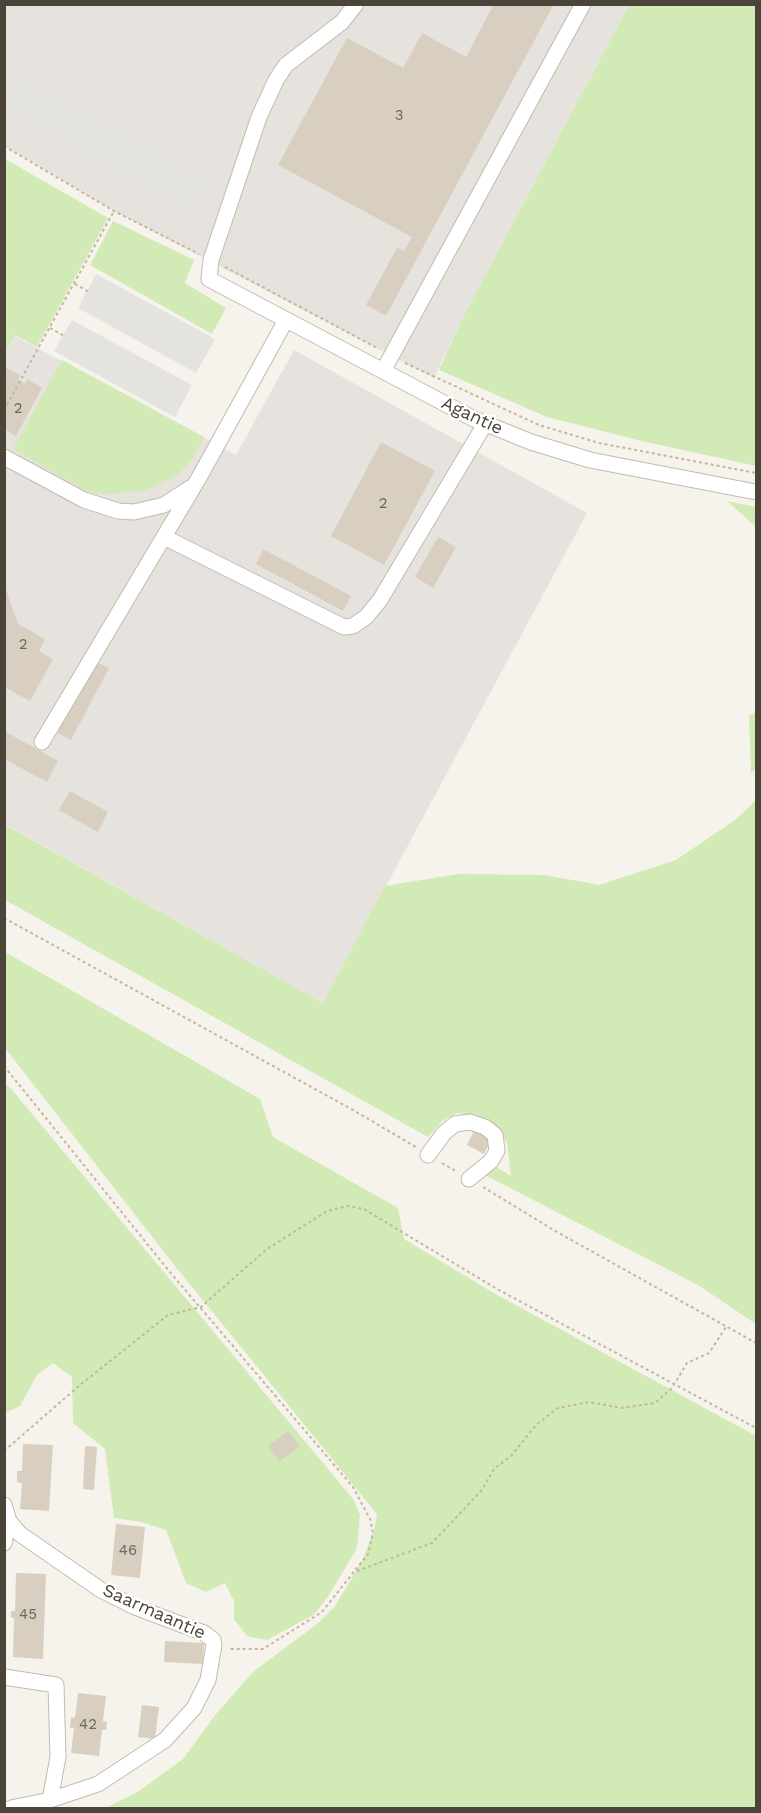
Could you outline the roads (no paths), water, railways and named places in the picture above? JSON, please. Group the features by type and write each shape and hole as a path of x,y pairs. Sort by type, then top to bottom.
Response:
{"street":[{"name":"Agantie","path":"356,4 342,22 286,65 276,80 259,117 211,260 209,279 485,424 531,442 590,460 756,492"},
{"path":"383,371 583,4"},
{"path":"42,742 200,476 286,320"},
{"path":"164,537 344,627 353,626 366,617 380,600 485,424"},
{"path":"4,457 84,500 118,511 134,512 164,505 179,497 200,476"},
{"path":"428,1155 444,1133 455,1124 470,1122 485,1127 495,1135 497,1151 491,1161 469,1179"},
{"path":"4,1505 9,1521 4,1543"},
{"name":"Saarmaantie","path":"9,1521 20,1534 101,1590 135,1607 204,1632 213,1640 214,1645 211,1668 198,1701 186,1719 165,1740 98,1784 50,1800 10,1809"},
{"path":"4,1677 56,1685 58,1757 50,1800"}]}
